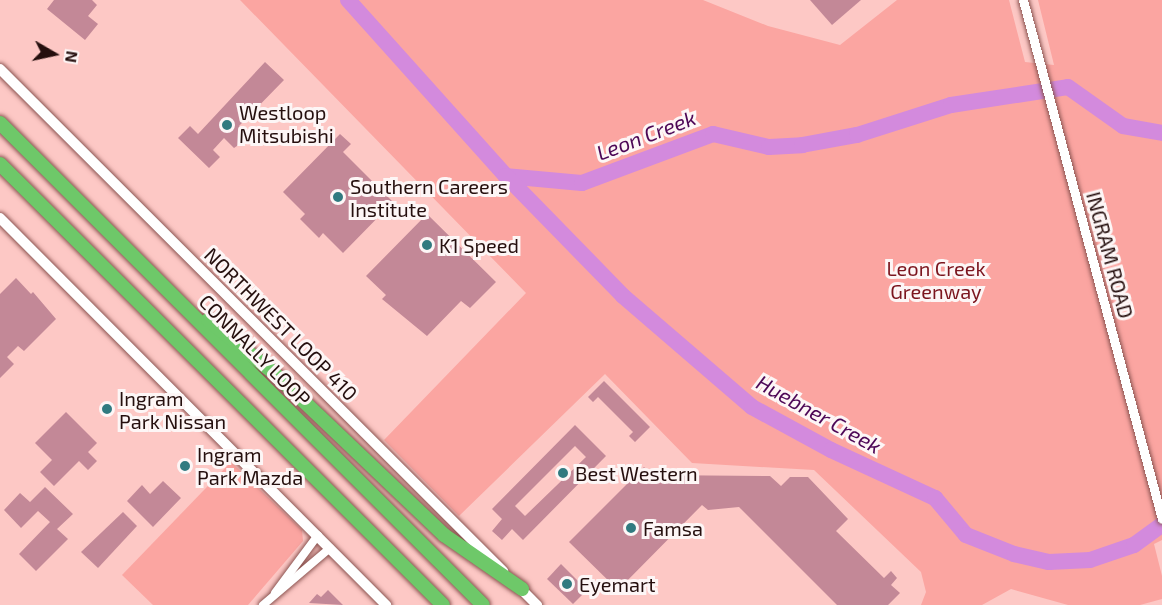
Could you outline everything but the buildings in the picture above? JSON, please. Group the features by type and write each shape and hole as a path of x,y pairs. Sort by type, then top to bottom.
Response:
{"highway":[{"name":"CONNALLY LOOP","path":"0,123 483,605"},
{"path":"0,164 443,605"},
{"path":"153,276 274,373 444,535 522,590"}],"main road":[{"name":"NORTHWEST LOOP 410","path":"0,69 537,605"},
{"path":"0,218 386,605"}],"street":[{"name":"INGRAM ROAD","path":"1023,0 1162,519"},
{"path":"263,605 275,593 318,535"},
{"path":"275,593 286,589 330,548"}],"green space":[{"name":"Leon Creek Greenway","path":"240,0 703,0 768,26 840,45 897,0 1009,0 1025,62 1054,65 1038,0 1162,0 1162,540 1154,544 1162,576 1162,599 1140,605 1068,605 1011,589 982,605 921,605 926,592 921,572 814,470 692,463 605,374 459,516 384,440 526,293"},
{"path":"231,462 302,530 303,541 248,605 153,605 122,575"}],"waterway":[{"name":"Leon Creek","path":"348,0 506,176 582,183 713,134 769,147 802,145 857,135 951,105 1068,87 1123,126 1162,133"},
{"name":"Huebner Creek","path":"506,176 623,296 752,407 831,450 935,498 966,535 1014,554 1049,562 1090,560 1134,545 1162,525"}],"place":[{"name":"Westloop Mitsubishi","path":"227,125"},
{"name":"Southern Careers Institute","path":"338,197"},
{"name":"K1 Speed","path":"427,245"},
{"name":"Ingram Park Nissan","path":"107,409"},
{"name":"Ingram Park Mazda","path":"185,466"},
{"name":"Best Western","path":"563,473"},
{"name":"Famsa","path":"631,528"},
{"name":"Eyemart","path":"567,584"}]}
